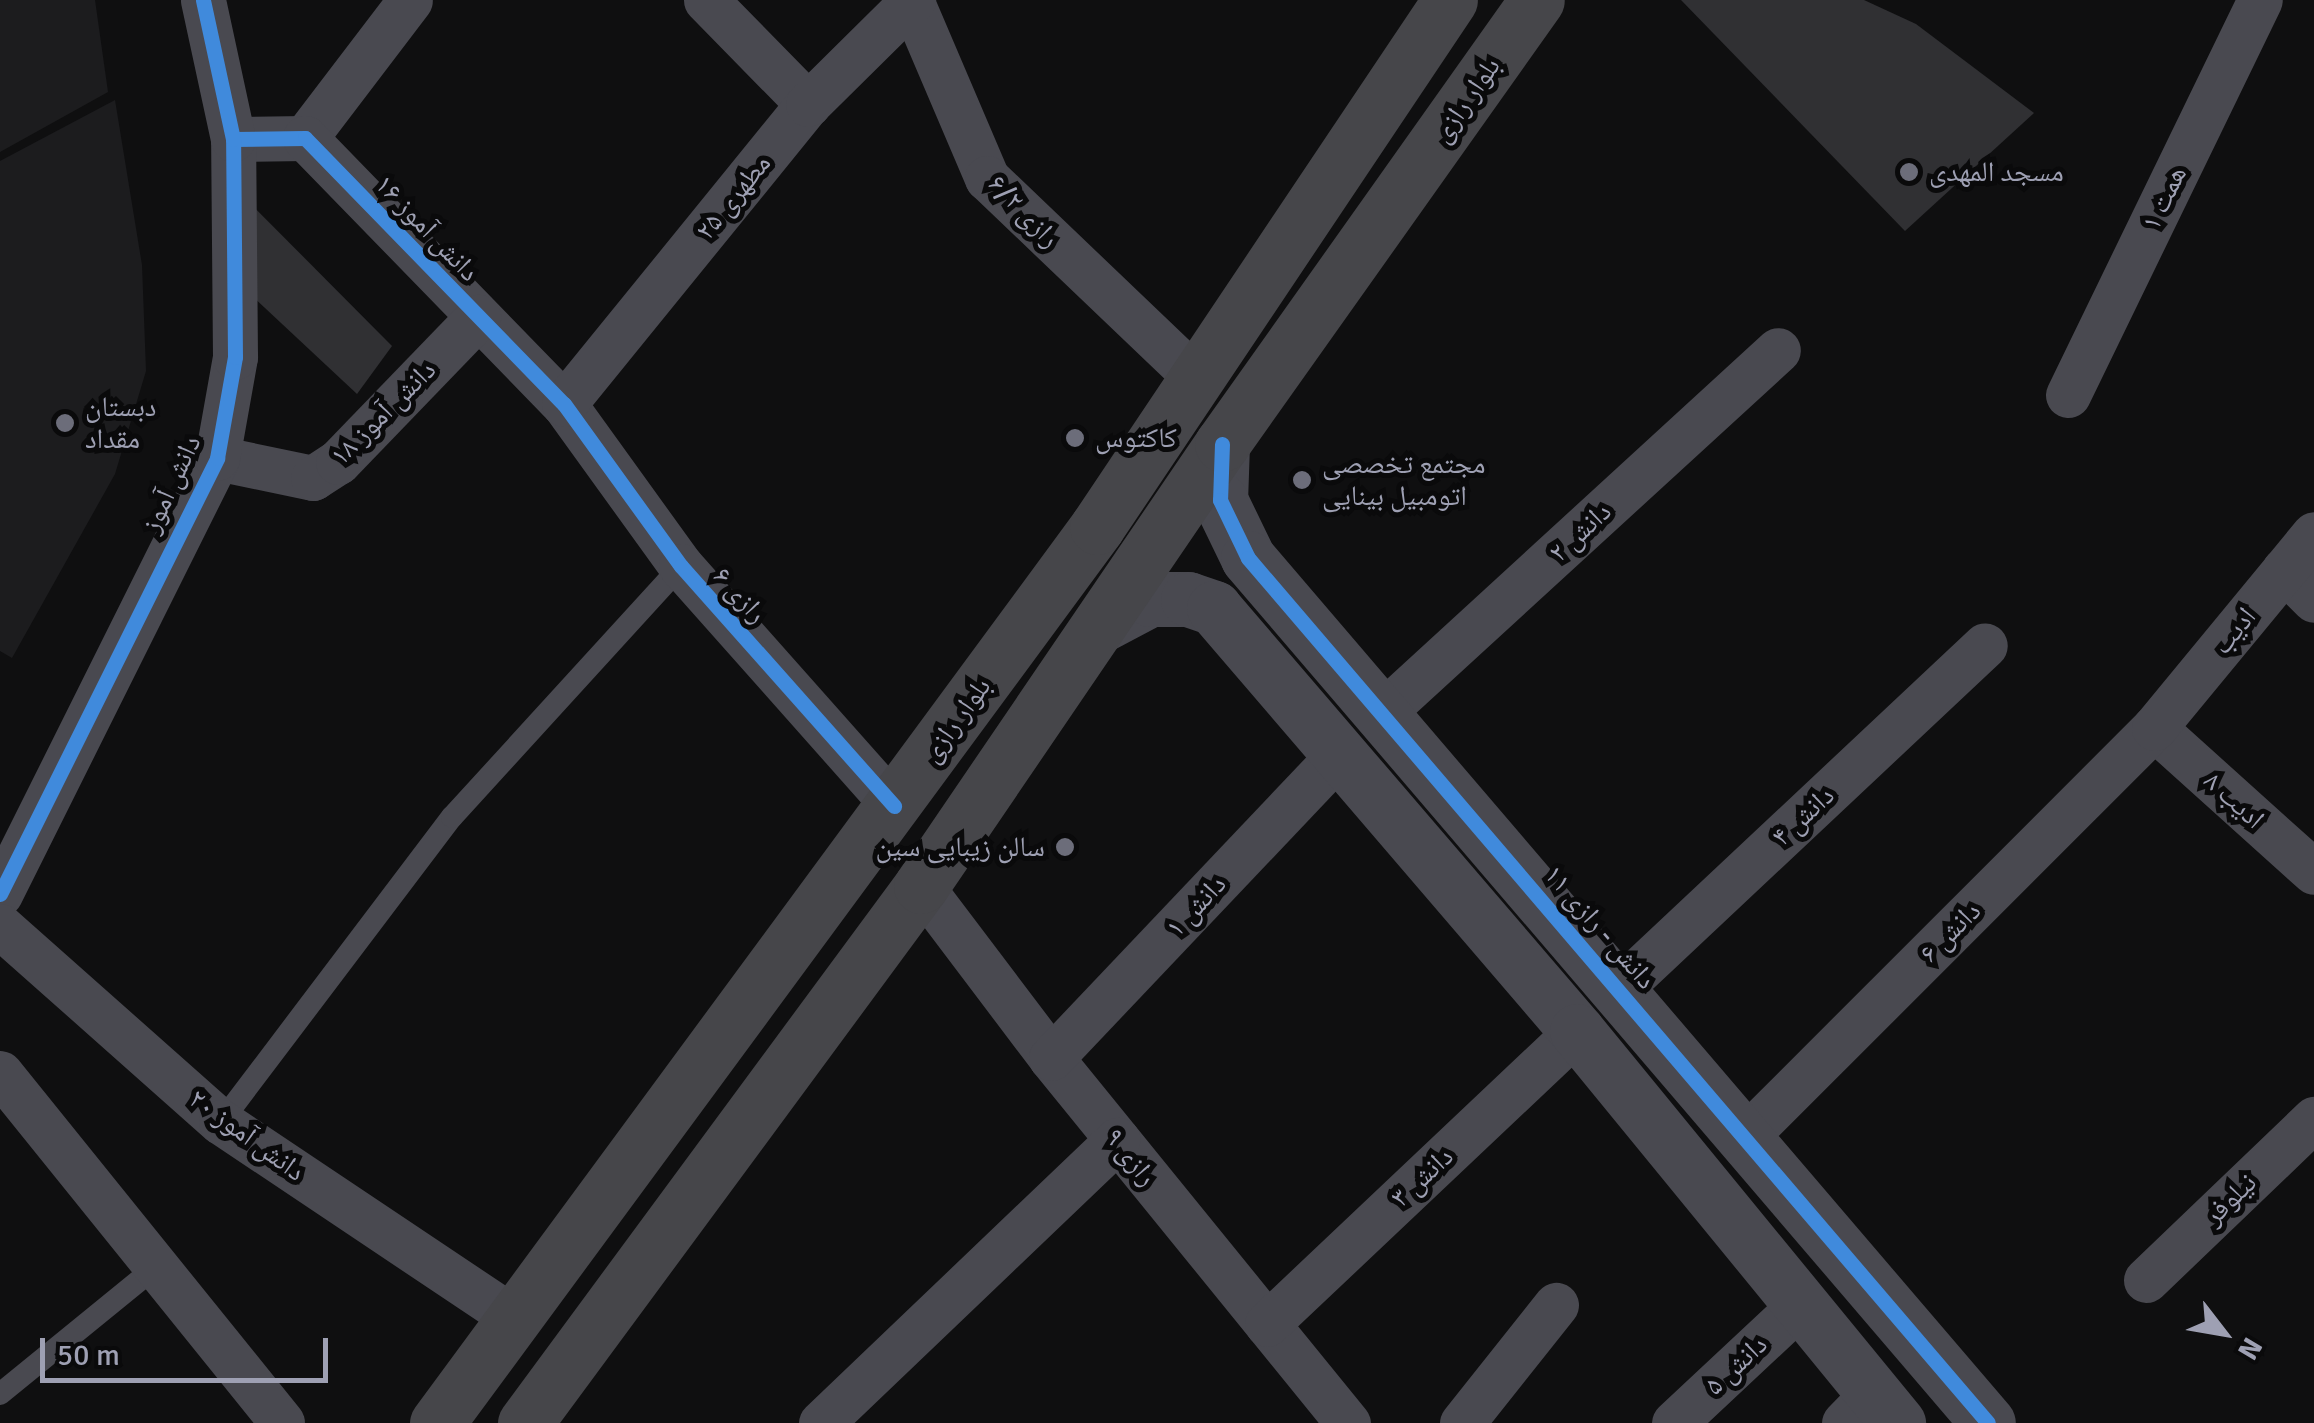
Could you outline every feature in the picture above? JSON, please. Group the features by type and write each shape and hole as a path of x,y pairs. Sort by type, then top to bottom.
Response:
{"main road":[{"name":"بلوار رازی","path":"436,1423 894,806 1198,380 1450,0"},
{"name":"بلوار رازی","path":"525,1423 921,886 1222,444 1538,0"},
{"path":"705,1063 760,1104"}],"street":[{"name":"دانش آموز","path":"0,894 217,458 234,358 233,138 203,0"},
{"path":"233,138 305,138 410,0"},
{"path":"706,0 808,104"},
{"name":"همت ۱","path":"2068,395 2260,0"},
{"name":"مطهری ۲۵","path":"564,404 808,104 912,1"},
{"name":"رازی ۶/۲","path":"912,1 987,178 1198,380"},
{"name":"دانش آموز ۱۶","path":"305,138 564,404"},
{"name":"دانش آموز ۱۸","path":"217,458 313,478 338,462 478,317"},
{"name":"دانش ۲","path":"1382,713 1778,350"},
{"name":"رازی ۶","path":"564,404 681,566 894,806"},
{"name":"دانش - رازی ۱۱","path":"1222,444 1220,500 1231,529 1324,646 1988,1423"},
{"name":"ادیب","path":"2154,728 2299,585 2314,534"},
{"path":"1103,624 1150,599 1188,599 1214,608 1578,1030 1798,1306 1872,1413"},
{"name":"دانش ۴","path":"1620,988 1984,645"},
{"path":"1285,688 1324,646"},
{"name":"ادیب ۸","path":"2154,728 2314,872"},
{"name":"دانش ۶","path":"1746,1136 2154,728"},
{"name":"دانش ۱","path":"1051,1058 1340,753"},
{"name":"رازی ۹","path":"921,886 1051,1058 1348,1423"},
{"name":"دانش آموز ۲۰","path":"0,926 221,1122 514,1318"},
{"name":"دانش ۳","path":"1268,1324 1578,1030"},
{"path":"0,1073 282,1423"},
{"name":"نیلوفر","path":"2146,1280 2314,1119"},
{"path":"821,1423 1117,1140"},
{"path":"1462,1423 1556,1305"},
{"name":"دانش ۵","path":"1674,1423 1798,1306"}],"lane":[{"path":"221,1122 452,817 681,566"},
{"path":"0,1394 154,1268"}],"shaded area":[{"path":"0,0 95,0 108,92 0,152"},
{"name":"دبستان مقداد","path":"115,100 142,265 146,371 115,474 12,658 0,651 0,161"}],"building":[{"name":"مسجد المهدی","path":"1681,0 1864,0 1916,24 2034,113 1905,231"},
{"path":"228,181 392,346 357,394 237,282"}],"cycle path":[{"path":"0,894 217,458 235,357 233,139 203,0"},
{"path":"233,139 305,138 564,404 681,566 894,806"},
{"path":"1222,444 1220,500 1248,558 1988,1423"}],"place":[{"name":"مسجد المهدی","path":"1909,172"},
{"name":"دبستان مقداد","path":"65,423"},
{"name":"کاکتوس","path":"1075,438"},
{"name":"مجتمع تخصصی اتومبیل بینایی","path":"1302,480"},
{"name":"سالن زیبایی سین","path":"1065,847"}]}
